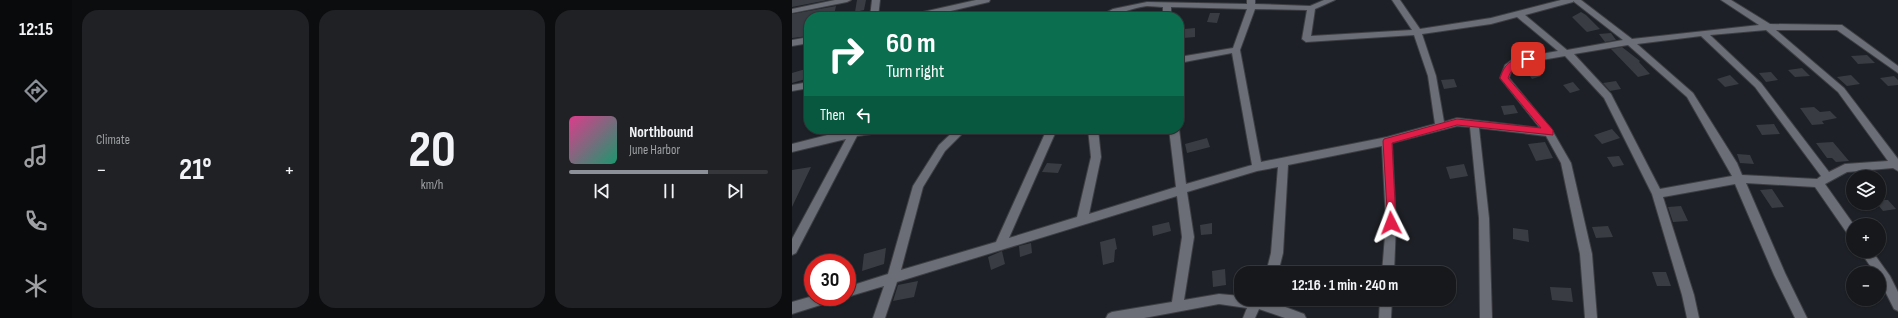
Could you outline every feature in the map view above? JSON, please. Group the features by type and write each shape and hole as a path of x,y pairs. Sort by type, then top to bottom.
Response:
{"street":[{"path":"792,11 807,4 847,0"},
{"path":"875,12 876,0"},
{"path":"932,12 972,1 986,0"},
{"path":"1114,12 1147,4 1251,4 1311,8 1331,0"},
{"path":"1396,0 1417,31 1432,76 1440,127"},
{"path":"1311,8 1306,39 1417,31 1492,21 1570,0"},
{"path":"1576,0 1630,42 1690,95 1732,166 1801,318"},
{"path":"1725,0 1768,27 1841,90 1873,130 1897,165"},
{"path":"1251,4 1236,50 1257,167"},
{"path":"1167,5 1167,12"},
{"path":"1518,14 1566,53 1608,96 1657,194 1688,295 1693,318"},
{"path":"1592,318 1586,254 1566,163 1549,133 1504,78 1508,67 1516,62 1566,53 1630,42 1703,33 1768,27 1839,27 1898,70"},
{"path":"1703,33 1758,85 1823,181 1846,221"},
{"path":"792,43 804,41"},
{"path":"1184,59 1236,50"},
{"path":"792,88 804,86"},
{"path":"856,289 1000,244 1257,167 1387,141 1457,122 1549,133"},
{"path":"1474,124 1484,218 1486,318"},
{"path":"792,148 844,134"},
{"path":"792,250 853,134"},
{"path":"879,318 893,278 918,186 942,148 957,134"},
{"path":"1000,244 1050,134"},
{"path":"1082,219 1096,157 1094,134"},
{"path":"1175,134 1188,237 1177,306"},
{"path":"1387,141 1391,223 1388,266"},
{"path":"1274,266 1277,253 1283,162"},
{"path":"1657,194 1738,180 1823,181 1845,168 1897,165"},
{"path":"1871,258 1886,280 1898,304"},
{"path":"1112,318 1219,299 1234,300"},
{"path":"792,308 804,304"},
{"path":"1249,318 1258,306"},
{"path":"1271,306 1300,318"},
{"path":"1385,318 1386,306"}],"building":[{"path":"792,0 828,0 792,7"},
{"path":"857,0 866,0 864,10 855,12"},
{"path":"836,6 835,12 804,12 804,37 792,38 792,14"},
{"path":"1581,12 1600,29 1587,32 1572,17"},
{"path":"1210,13 1220,13 1217,23 1207,22"},
{"path":"1195,28 1195,37 1184,38 1184,29"},
{"path":"1611,33 1616,40 1605,42 1599,34"},
{"path":"1622,47 1640,61 1639,62 1650,74 1638,77 1611,49"},
{"path":"1867,55 1875,63 1858,64 1851,56"},
{"path":"1535,68 1541,76 1532,79 1526,70"},
{"path":"1802,68 1810,76 1795,77 1788,70"},
{"path":"804,69 804,79 792,83 792,73"},
{"path":"1771,72 1778,80 1766,82 1759,73"},
{"path":"1730,75 1739,84 1725,87 1717,79"},
{"path":"1851,75 1860,84 1847,86 1837,77"},
{"path":"1894,76 1898,80 1898,85 1888,86 1880,78"},
{"path":"1454,79 1457,87 1444,89 1441,80"},
{"path":"1616,81 1621,89 1610,91 1603,83"},
{"path":"1573,82 1580,90 1570,93 1563,85"},
{"path":"1514,105 1518,113 1504,115 1501,106"},
{"path":"1814,107 1820,112 1830,111 1837,118 1822,121 1824,124 1812,125 1800,108"},
{"path":"1774,124 1780,134 1762,135 1756,125"},
{"path":"1612,129 1620,138 1602,144 1594,135"},
{"path":"1207,138 1210,147 1187,153 1185,144"},
{"path":"1545,142 1553,158 1536,161 1528,144"},
{"path":"1833,142 1849,161 1836,162 1832,158 1827,158 1816,143"},
{"path":"1737,154 1750,155 1754,164 1740,163"},
{"path":"1619,156 1624,165 1613,167 1607,157"},
{"path":"1047,163 1062,164 1058,173 1042,172"},
{"path":"1464,164 1468,176 1450,179 1446,167"},
{"path":"811,167 792,207 792,170"},
{"path":"1772,189 1784,207 1772,208 1760,190"},
{"path":"1886,200 1888,200 1896,209 1883,211 1882,210 1886,210"},
{"path":"1681,206 1688,221 1673,222 1668,207"},
{"path":"1169,222 1171,231 1153,236 1152,226"},
{"path":"1212,223 1212,234 1201,235 1200,225"},
{"path":"1608,226 1613,237 1596,238 1592,227"},
{"path":"1513,228 1528,230 1529,242 1513,239"},
{"path":"1115,238 1117,249 1115,250 1114,262 1103,265 1100,242"},
{"path":"1031,243 1032,253 1020,257 1019,246"},
{"path":"886,248 884,264 862,271 864,254"},
{"path":"1002,251 1005,264 991,270 988,257"},
{"path":"1225,269 1226,285 1213,287 1212,271"},
{"path":"1652,272 1666,272 1671,286 1657,286"},
{"path":"918,281 914,297 893,301 898,285"},
{"path":"1550,287 1571,288 1573,302 1552,300"}],"route":[{"path":"1391,223 1387,141 1457,122 1549,133 1504,78 1508,67 1516,62 1528,59"}]}
